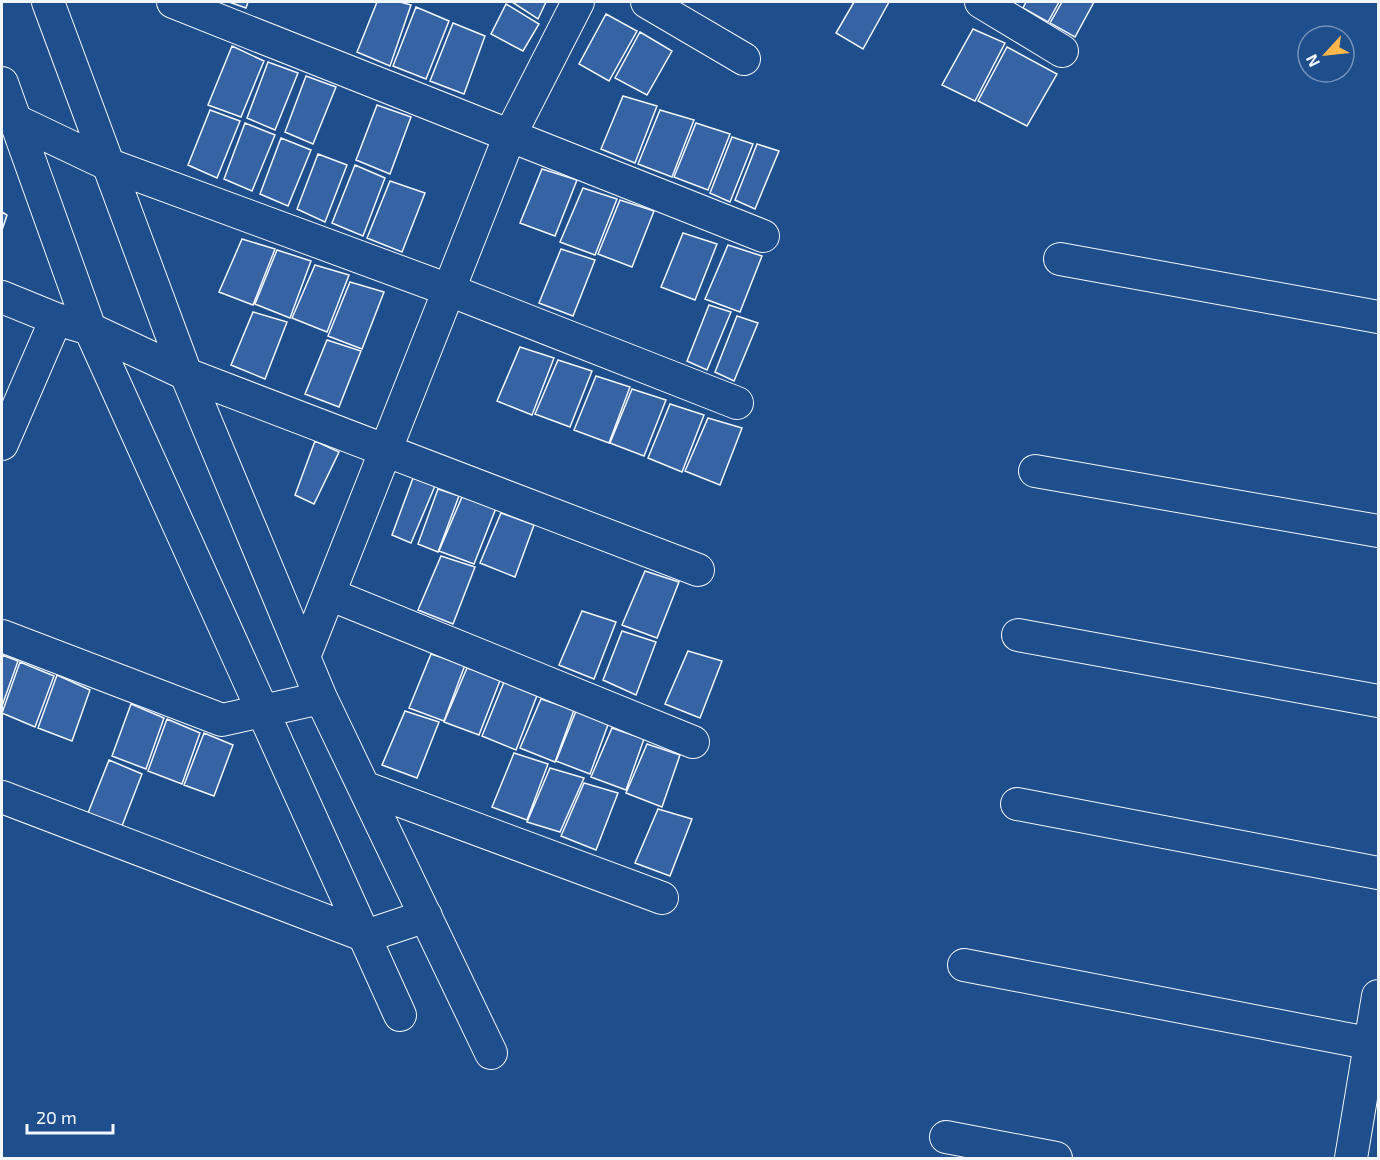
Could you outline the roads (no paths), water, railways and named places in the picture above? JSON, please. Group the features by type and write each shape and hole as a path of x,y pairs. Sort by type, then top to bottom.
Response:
{"street":[{"path":"48,2 106,164 186,374 321,698 491,1053"},
{"path":"172,2 763,236"},
{"path":"304,657 510,135 578,2"},
{"path":"647,2 744,59"},
{"path":"981,2 1062,51"},
{"path":"2,84 7,116 90,329 265,711 400,1015"},
{"path":"7,116 106,164 449,290 737,403"},
{"path":"1060,259 1378,317"},
{"path":"2,297 56,319 90,329 186,374 698,570"},
{"path":"2,444 56,319"},
{"path":"1035,471 1378,531"},
{"path":"329,594 693,742"},
{"path":"1018,635 1378,702"},
{"path":"2,636 222,720 321,698"},
{"path":"366,788 662,898"},
{"path":"2,797 366,936 426,916"},
{"path":"1017,804 1378,873"},
{"path":"964,965 1374,1044"},
{"path":"1351,1158 1374,1044 1378,996"},
{"path":"946,1137 1056,1158"}]}
